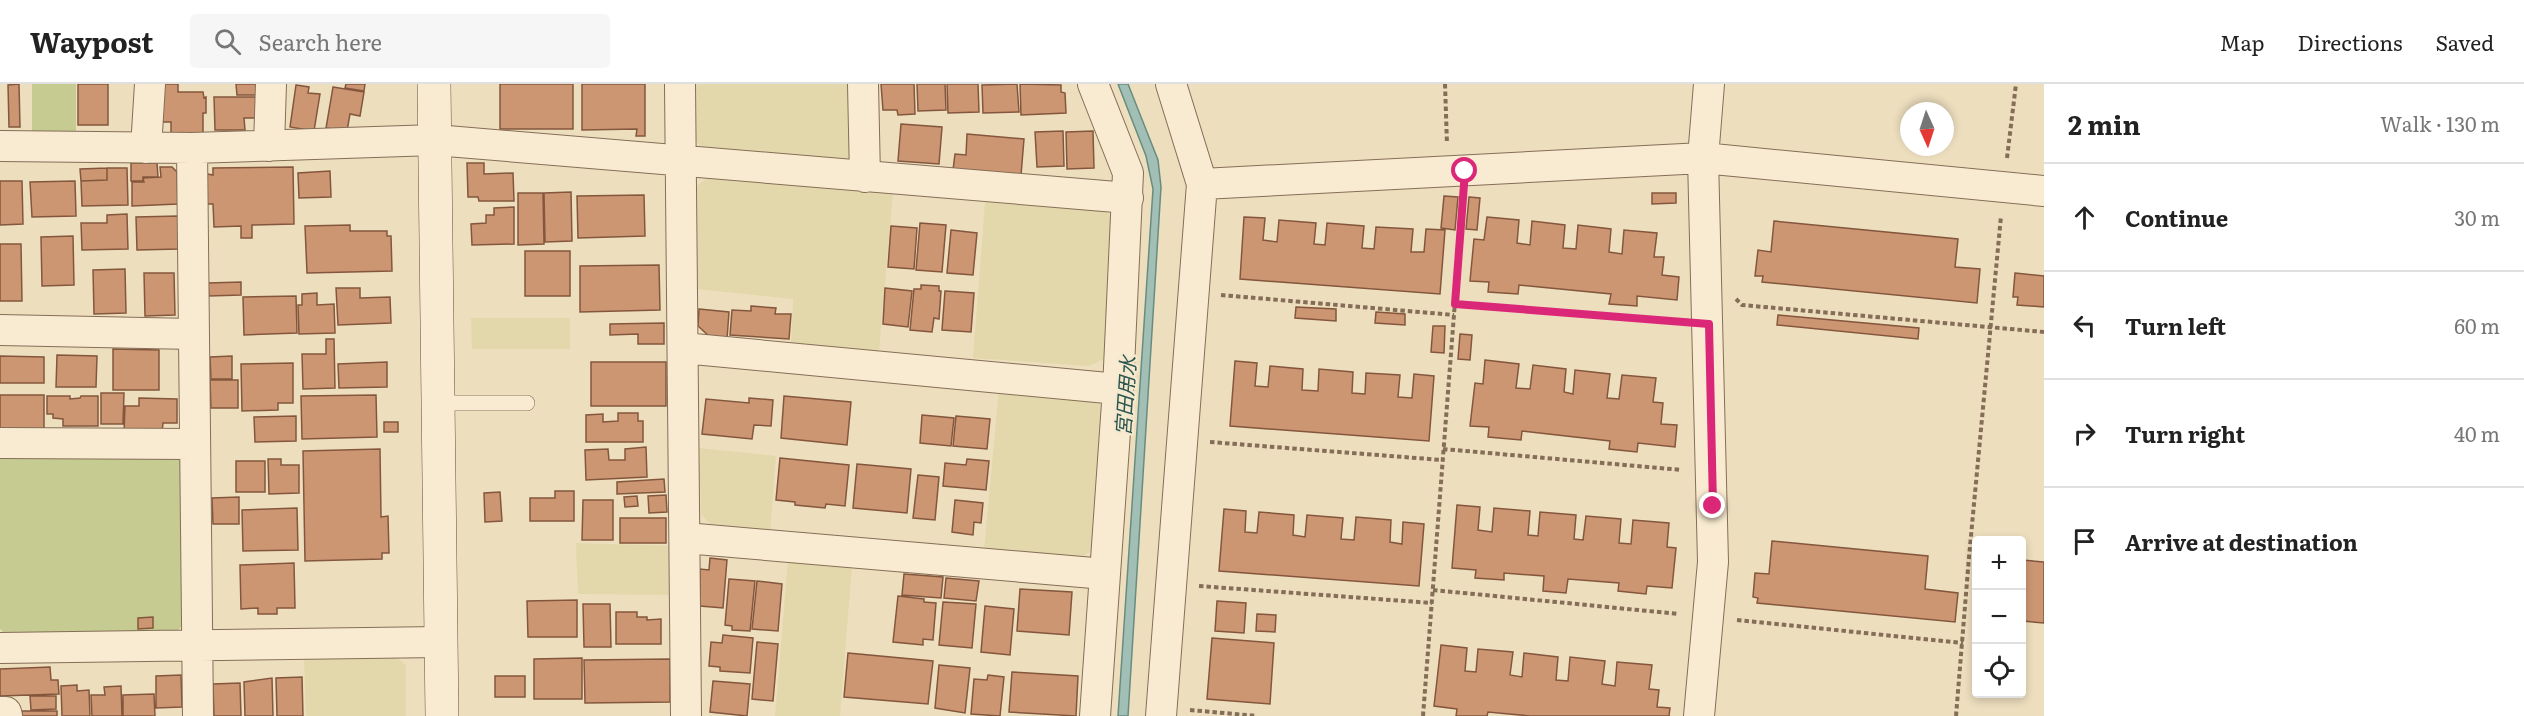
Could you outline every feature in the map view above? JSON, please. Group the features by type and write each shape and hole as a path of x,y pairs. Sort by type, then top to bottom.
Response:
{"street":[{"path":"146,148 150,84"},
{"path":"269,146 271,84"},
{"path":"435,84 442,716"},
{"path":"680,84 686,716"},
{"path":"863,84 864,177"},
{"path":"1093,84 1128,173 1118,389 1095,716"},
{"path":"1162,712 1202,184 1171,84"},
{"path":"1699,716 1713,562 1703,158 1709,84"},
{"path":"0,146 192,148 435,140 1128,198"},
{"path":"192,148 198,716"},
{"path":"1202,184 1703,158 2044,191"},
{"path":"0,330 193,334"},
{"path":"683,348 1118,389"},
{"path":"0,443 194,444"},
{"path":"685,538 1105,574"},
{"path":"0,648 440,642"},
{"path":"0,712 6,712 7,716"}],"lane":[{"path":"438,403 526,403"}],"path":[{"path":"1423,716 1455,304 1457,171 1444,84"},
{"path":"1956,716 2004,187 2016,84"},
{"path":"1193,292 1454,315"},
{"path":"1455,304 1708,310 1734,297 1742,304 2044,332"},
{"path":"1182,440 1442,460"},
{"path":"1443,449 1712,472"},
{"path":"1172,584 1431,603"},
{"path":"1432,590 1963,643"},
{"path":"1162,712 1257,716"}],"shaded area":[{"path":"694,84 852,84 852,154 842,165 705,153 695,139"},
{"path":"707,178 893,194 879,351 791,345 793,299 697,289 695,187"},
{"path":"985,202 1107,212 1115,221 1107,358 1089,366 973,358"},
{"path":"471,318 570,318 570,349 472,349"},
{"path":"999,389 1094,398 1102,406 1094,549 1080,558 984,550"},
{"path":"699,448 776,456 770,533 714,529 701,514"},
{"path":"576,543 673,546 673,595 578,594"},
{"path":"788,560 852,565 840,716 775,716"},
{"path":"396,657 406,665 406,716 306,716 304,659"}],"green space":[{"path":"32,84 76,84 76,132 32,132"},
{"path":"0,454 177,456 183,463 185,623 175,633 5,634 0,629"}],"water":[{"path":"1118,84 1128,84 1158,160 1161,187 1128,716 1118,716 1153,189 1146,156"}],"building":[{"path":"19,84 20,127 9,127 8,85"},
{"path":"78,84 108,84 108,125 78,125"},
{"path":"161,84 178,84 178,92 203,92 204,98 206,97 206,113 203,113 203,133 171,134 171,122 161,122"},
{"path":"236,84 256,84 256,95 237,95"},
{"path":"346,84 365,84 364,91 345,88"},
{"path":"500,84 573,84 573,129 500,129"},
{"path":"582,84 645,84 645,136 636,136 637,129 582,130"},
{"path":"881,84 914,84 915,114 898,115 897,110 883,110"},
{"path":"917,84 945,84 946,110 918,111"},
{"path":"947,84 978,84 979,112 948,113"},
{"path":"1017,84 1019,112 983,113 982,85"},
{"path":"1020,84 1061,85 1061,92 1065,93 1066,113 1021,115"},
{"path":"296,85 309,87 308,93 320,94 314,131 290,127"},
{"path":"333,87 364,92 360,116 350,114 347,131 326,128"},
{"path":"214,97 256,97 256,118 244,118 245,130 215,130"},
{"path":"901,124 942,127 939,164 898,161"},
{"path":"1063,131 1064,166 1037,167 1035,132"},
{"path":"1093,131 1094,168 1067,169 1066,132"},
{"path":"967,134 1024,139 1021,175 953,170 955,154 966,155"},
{"path":"131,163 157,163 158,177 143,177 143,181 131,181"},
{"path":"467,163 484,163 484,174 513,173 514,201 479,201 478,197 468,197"},
{"path":"160,167 172,167 177,172 178,204 132,206 132,182 144,182 143,178 161,177"},
{"path":"293,167 294,224 252,225 252,238 241,238 241,226 214,227 213,204 207,204 207,174 213,175 213,168"},
{"path":"107,168 127,168 128,205 82,206 81,181 107,180"},
{"path":"107,168 107,180 81,181 80,169"},
{"path":"330,171 331,197 299,198 298,173"},
{"path":"0,181 22,181 23,224 0,225"},
{"path":"75,181 76,216 32,217 30,182"},
{"path":"571,192 572,241 545,242 544,193"},
{"path":"518,193 543,193 544,244 518,245"},
{"path":"1652,193 1676,193 1676,203 1652,204"},
{"path":"644,195 645,236 578,238 577,196"},
{"path":"1444,196 1458,197 1455,230 1441,228"},
{"path":"1469,197 1480,198 1477,230 1466,229"},
{"path":"514,207 514,244 472,245 471,224 486,223 486,215 494,215 494,208"},
{"path":"127,214 128,249 82,250 81,223 107,223 107,215"},
{"path":"178,216 179,249 137,250 136,217"},
{"path":"1244,217 1265,218 1263,240 1277,242 1279,220 1316,223 1314,244 1325,245 1327,223 1364,226 1362,248 1374,249 1376,227 1413,229 1411,252 1424,252 1426,229 1445,230 1440,294 1240,279"},
{"path":"1487,217 1519,220 1517,243 1530,245 1532,221 1565,225 1563,248 1576,249 1578,225 1611,229 1609,252 1622,254 1624,230 1657,233 1654,257 1664,257 1662,275 1679,277 1677,300 1637,296 1637,306 1609,304 1611,294 1519,285 1518,294 1488,292 1489,282 1470,281 1474,239 1484,240"},
{"path":"1774,221 1958,239 1955,267 1980,269 1977,303 1762,282 1763,276 1755,276 1758,250 1771,252"},
{"path":"920,223 946,225 942,272 916,270"},
{"path":"350,225 350,231 387,231 387,236 391,236 392,271 307,273 305,226"},
{"path":"891,226 917,228 914,269 888,267"},
{"path":"951,230 977,233 973,275 947,273"},
{"path":"73,236 74,285 42,286 41,237"},
{"path":"0,244 21,244 22,301 0,301"},
{"path":"525,251 570,251 570,296 525,296"},
{"path":"659,265 660,310 580,312 580,266"},
{"path":"125,269 126,313 94,314 93,270"},
{"path":"144,273 174,273 175,315 145,316"},
{"path":"2015,273 2044,276 2044,307 2017,305 2018,297 2013,297"},
{"path":"241,282 241,295 209,296 208,283"},
{"path":"921,285 939,286 939,291 941,291 939,319 934,318 932,332 910,330 914,289 921,289"},
{"path":"336,288 360,288 360,298 390,297 391,323 338,325"},
{"path":"885,288 912,291 908,327 883,324"},
{"path":"945,291 974,293 971,332 942,330"},
{"path":"317,293 317,305 334,304 335,333 299,334 298,305 302,305 302,294"},
{"path":"296,296 297,333 244,335 243,297"},
{"path":"751,306 776,308 775,314 791,314 789,339 730,335 732,310 751,311"},
{"path":"1296,307 1336,309 1336,321 1295,318"},
{"path":"699,309 729,312 727,339 711,338 698,326"},
{"path":"1376,312 1405,314 1405,325 1375,323"},
{"path":"1778,315 1919,328 1918,339 1777,325"},
{"path":"664,323 664,344 638,344 638,334 610,335 610,324"},
{"path":"1433,326 1445,326 1444,353 1431,352"},
{"path":"1460,334 1472,335 1470,360 1458,359"},
{"path":"326,339 334,339 335,388 303,389 302,354 326,354"},
{"path":"113,349 159,350 159,390 113,390"},
{"path":"57,355 97,356 96,387 56,387"},
{"path":"0,356 44,357 44,383 0,383"},
{"path":"232,356 232,379 211,379 210,357"},
{"path":"1485,360 1519,364 1516,388 1530,389 1533,365 1566,369 1564,392 1573,394 1575,370 1610,374 1607,398 1619,399 1622,375 1656,378 1653,402 1663,403 1661,424 1677,425 1675,447 1638,443 1637,452 1609,449 1610,441 1522,431 1521,440 1488,437 1489,427 1470,426 1475,383 1483,384"},
{"path":"1235,361 1257,363 1255,386 1268,387 1270,366 1303,369 1302,390 1318,391 1319,369 1353,372 1352,393 1365,394 1366,373 1400,375 1398,397 1412,398 1414,374 1434,376 1429,441 1230,426"},
{"path":"387,362 387,387 339,388 338,364"},
{"path":"591,362 666,362 666,406 591,406"},
{"path":"293,363 293,403 278,403 278,410 242,411 241,364"},
{"path":"210,380 238,380 238,408 211,408"},
{"path":"101,393 124,393 123,424 101,424"},
{"path":"0,395 44,395 44,431 0,430"},
{"path":"376,395 377,437 302,439 301,396"},
{"path":"47,396 70,396 70,399 81,396 98,396 98,426 63,426 63,419 53,418 53,414 47,414"},
{"path":"784,396 851,402 847,445 781,438"},
{"path":"139,398 177,399 177,423 163,423 162,433 124,432 125,406 139,406"},
{"path":"749,398 773,400 771,426 754,425 752,439 702,434 706,399 749,403"},
{"path":"618,413 638,413 638,421 643,421 643,442 586,442 586,415 603,414 603,422 618,421"},
{"path":"922,415 954,418 951,446 920,443"},
{"path":"296,416 296,441 255,442 254,417"},
{"path":"956,416 990,419 987,449 953,446"},
{"path":"384,422 398,422 398,432 384,432"},
{"path":"646,447 647,477 586,480 585,450 608,449 609,460 625,460 625,449"},
{"path":"380,449 381,517 388,516 389,553 382,553 382,559 305,561 303,451"},
{"path":"780,458 849,465 845,506 826,504 825,508 795,505 795,502 776,500"},
{"path":"268,459 281,459 281,465 299,465 299,493 269,494"},
{"path":"967,459 989,461 986,490 943,486 945,463 966,465"},
{"path":"236,461 265,461 265,492 236,492"},
{"path":"857,464 911,469 907,513 853,508"},
{"path":"918,475 939,477 935,520 913,518"},
{"path":"664,479 665,492 617,494 617,482"},
{"path":"555,491 574,491 574,521 530,521 530,498 555,498"},
{"path":"500,492 502,521 485,522 484,493"},
{"path":"666,495 667,512 649,513 648,496"},
{"path":"637,496 638,506 625,507 624,497"},
{"path":"239,497 239,524 213,524 212,498"},
{"path":"583,500 613,500 613,540 582,540"},
{"path":"955,500 983,503 981,523 974,522 973,535 952,532"},
{"path":"1457,505 1480,507 1478,530 1492,532 1494,508 1530,511 1528,535 1538,536 1540,512 1576,515 1574,539 1583,540 1586,516 1621,519 1619,543 1631,544 1633,520 1669,523 1667,547 1676,548 1672,588 1647,586 1646,594 1618,591 1619,583 1568,579 1566,593 1543,591 1544,576 1504,573 1504,580 1475,578 1476,570 1452,568"},
{"path":"297,508 298,550 243,551 242,510"},
{"path":"1224,509 1246,511 1245,532 1257,533 1259,512 1294,515 1293,535 1305,537 1307,515 1343,518 1341,539 1354,540 1356,517 1391,520 1390,542 1402,544 1403,522 1424,524 1419,586 1219,571"},
{"path":"620,518 666,518 666,543 620,543"},
{"path":"1772,541 1928,556 1925,589 1958,593 1955,622 1757,603 1758,598 1753,597 1755,573 1769,574"},
{"path":"710,558 727,560 723,608 700,606 700,569 709,570"},
{"path":"2026,560 2044,562 2044,623 2026,621"},
{"path":"294,563 295,608 277,608 277,614 258,614 258,608 241,609 240,565"},
{"path":"904,574 943,577 941,598 902,595"},
{"path":"946,578 979,581 976,601 944,598"},
{"path":"729,579 755,581 750,631 732,630 732,626 725,625"},
{"path":"757,581 782,584 778,631 752,629"},
{"path":"1020,589 1072,592 1069,635 1017,631"},
{"path":"898,596 936,603 933,640 923,639 923,645 893,642"},
{"path":"577,600 577,637 528,637 527,601"},
{"path":"1217,601 1246,603 1244,633 1215,631"},
{"path":"943,602 976,604 972,648 939,645"},
{"path":"583,604 610,604 611,647 584,647"},
{"path":"985,606 1014,609 1010,655 981,652"},
{"path":"616,612 637,612 637,617 647,617 647,620 661,619 661,644 616,644"},
{"path":"1257,614 1276,615 1275,632 1256,631"},
{"path":"153,617 153,628 138,629 138,618"},
{"path":"723,635 753,638 750,673 720,671 720,667 709,666 711,642 722,643"},
{"path":"1212,638 1274,643 1270,704 1207,699"},
{"path":"757,642 778,644 773,701 752,699"},
{"path":"1441,645 1467,648 1465,671 1476,672 1478,649 1513,652 1510,675 1522,677 1524,653 1558,657 1556,680 1568,681 1570,657 1605,661 1602,684 1615,686 1617,662 1652,665 1649,689 1659,690 1657,707 1670,708 1669,716 1530,716 1488,712 1487,716 1456,716 1457,709 1434,706"},
{"path":"848,653 933,661 928,704 844,697"},
{"path":"582,658 582,699 534,699 534,659"},
{"path":"670,659 670,702 585,703 584,660"},
{"path":"939,665 970,668 965,713 935,708"},
{"path":"50,667 51,680 58,680 59,694 0,696 0,669"},
{"path":"1012,672 1078,676 1076,716 1009,712"},
{"path":"181,675 182,707 156,708 156,676"},
{"path":"988,675 1004,677 1000,716 971,714 974,679 987,680"},
{"path":"495,676 525,676 525,697 495,697"},
{"path":"302,677 303,716 277,716 276,678"},
{"path":"272,678 273,716 245,716 244,682"},
{"path":"713,681 750,684 747,716 710,712"},
{"path":"240,683 241,716 214,716 213,684"},
{"path":"77,685 77,691 89,690 90,716 62,716 61,686"},
{"path":"121,686 122,716 92,716 91,695 105,695 104,687"},
{"path":"154,694 155,716 123,716 123,695"},
{"path":"30,696 56,696 56,709 31,710"},
{"path":"22,711 57,711 57,716 22,716"}],"route":[{"path":"1465,171 1455,304 1709,324 1713,506"}],"water label":[{"name":"宮田用水","path":"1126,396"}]}
